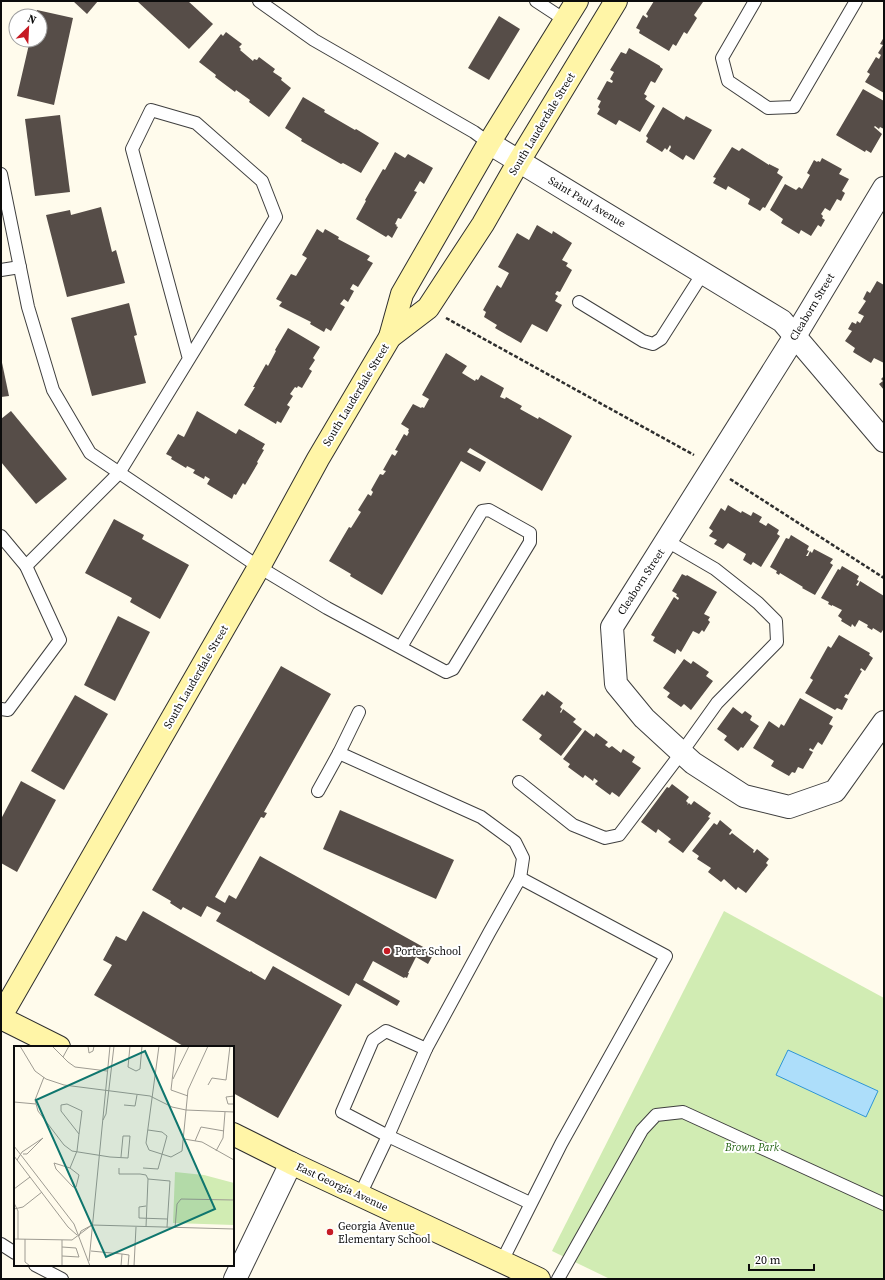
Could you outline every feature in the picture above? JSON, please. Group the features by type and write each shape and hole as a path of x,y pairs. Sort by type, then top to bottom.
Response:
{"street":[{"name":"South Lauderdale Street","path":"1,1017 259,567 318,459 390,337 402,294 489,143 576,1"},
{"name":"South Lauderdale Street","path":"390,337 428,308 483,224 519,161 616,1"},
{"name":"Saint Paul Avenue","path":"489,143 782,321 884,441"},
{"name":"Cleaborn Street","path":"884,188 795,336 612,627 616,684 644,718 693,763 744,796 789,807 835,791 884,722"},
{"path":"1,1017 58,1046"},
{"name":"East Georgia Avenue","path":"234,1134 291,1163 539,1279"},
{"path":"235,1279 291,1163"}],"lane":[{"name":"Saint Paul Avenue","path":"259,1 314,40 474,132 489,143"},
{"path":"536,1 565,20"},
{"path":"756,1 722,58 728,81 768,108 794,107 856,1"},
{"path":"26,566 119,473 189,359 276,217 262,181 196,123 151,110 132,149 189,359"},
{"path":"1,174 28,307 53,390 90,454 259,567 327,608 446,672 453,669 530,542 530,533 488,510 482,511 401,647"},
{"path":"1,270 20,267"},
{"path":"579,302 643,341 653,344 661,338 703,273"},
{"path":"1,536 26,566 60,640 8,710 1,709"},
{"path":"519,782 574,825 605,838 619,835 682,752 717,702 777,642 776,621 758,603 715,569 667,541"},
{"path":"318,791 359,712"},
{"path":"339,753 481,817 515,842 524,858 520,878 426,1049 388,1136 360,1195"},
{"path":"502,1261 561,1144 666,956 520,878"},
{"path":"426,1049 386,1031 373,1040 342,1112 388,1136 530,1203"},
{"path":"558,1279 642,1130 656,1115 683,1112 884,1204"},
{"path":"1,1244 14,1252"},
{"path":"37,1266 62,1279"}],"path":[{"path":"428,308 678,445 884,578"}],"green space":[{"name":"Brown Park","path":"724,911 884,998 884,1279 610,1279 552,1251"}],"water":[{"path":"788,1050 878,1091 866,1117 776,1075"}],"building":[{"path":"73,1 98,1 87,14"},
{"path":"137,1 188,1 213,24 189,49"},
{"path":"654,1 703,2 694,15 697,18 687,34 684,32 676,46 673,44 669,51 639,33 640,30 636,28 643,15 647,18 648,16 646,14"},
{"path":"48,12 73,18 54,105 17,96 28,48 48,48"},
{"path":"499,16 520,29 489,80 468,68"},
{"path":"226,32 242,44 239,47 241,49 240,50 253,61 254,59 257,60 259,57 275,69 273,72 282,78 281,80 291,88 269,117 249,102 250,100 236,90 235,92 215,77 216,75 199,62 221,34 223,36"},
{"path":"884,37 884,93 865,82 870,74 867,72 876,57 879,59 881,55 878,53 883,45 880,44"},
{"path":"629,48 663,69 655,83 651,81 644,94 647,96 645,99 655,106 640,132 619,120 616,125 597,114 600,109 598,107 601,101 597,99 607,81 612,83 613,81 610,79 614,72 610,70 621,52 626,54"},
{"path":"863,89 884,101 884,129 874,127 882,134 871,153 866,150 865,152 836,135"},
{"path":"303,97 325,110 324,112 379,143 361,173 343,163 341,164 301,141 302,139 285,128"},
{"path":"663,107 684,120 686,116 712,130 694,160 686,155 683,160 669,151 671,147 670,145 667,150 665,148 662,152 646,142 648,138 646,136"},
{"path":"60,115 70,192 35,196 25,119"},
{"path":"732,147 739,151 742,148 769,165 779,169 777,173 783,177 765,208 763,207 760,211 748,204 750,199 728,186 726,190 713,183 716,178 713,177"},
{"path":"395,152 405,158 408,154 433,168 424,184 420,181 414,191 417,192 401,219 398,218 395,224 398,227 392,238 388,235 386,237 356,219 383,169 385,170"},
{"path":"822,158 842,169 839,174 849,179 842,191 845,193 841,201 837,199 830,211 825,208 821,214 823,216 822,218 825,220 821,227 818,225 811,236 801,230 799,234 781,223 783,219 770,210 785,184 796,190 799,187 802,189 810,175 807,173 814,160 820,162"},
{"path":"101,207 112,252 116,250 125,283 67,297 46,215 70,210 71,215"},
{"path":"537,225 552,234 553,231 572,243 562,260 568,263 566,266 572,270 560,292 557,291 555,294 558,296 555,301 562,305 547,332 532,324 521,343 495,328 497,325 484,317 486,312 483,310 497,285 501,288 509,273 498,267 517,233 529,240"},
{"path":"317,229 323,233 325,229 339,237 338,239 370,256 367,260 373,263 358,287 353,284 350,289 354,291 348,302 344,299 340,304 345,307 331,331 326,328 324,332 310,324 311,322 279,306 282,302 276,299 291,274 296,276 307,258 302,255"},
{"path":"877,281 884,285 884,363 874,358 871,363 853,352 855,348 845,341 852,331 848,329 852,322 856,324 857,321 860,323 864,316 858,313 866,301 863,299 867,291 870,293"},
{"path":"129,303 137,335 134,336 146,383 92,396 71,318"},
{"path":"288,328 320,347 313,358 315,360 309,369 312,371 302,388 298,386 297,388 295,387 290,394 293,396 287,405 290,407 281,423 277,421 276,424 244,405 266,364 268,366 276,351 275,350"},
{"path":"446,353 467,366 462,373 475,381 476,379 478,380 481,375 504,388 500,397 505,399 506,397 522,406 520,409 538,419 539,417 572,436 542,491 470,448 467,452 486,462 480,472 461,461 382,595 350,576 351,574 329,561 349,527 351,528 361,512 358,510 368,494 371,496 373,492 371,490 380,474 383,475 386,471 383,470 392,454 395,456 398,451 395,450 404,434 407,436 409,429 401,424 413,404 424,408 429,399 422,395"},
{"path":"1,358 9,396 1,397"},
{"path":"884,376 884,390 879,384 883,381 881,379"},
{"path":"11,411 67,479 36,504 1,462 1,419"},
{"path":"197,411 236,434 239,429 265,444 262,449 264,450 257,462 258,463 245,485 243,483 232,499 207,484 210,479 205,476 204,479 193,473 195,470 187,466 186,468 171,459 172,457 166,454 178,434 184,437"},
{"path":"728,505 741,513 742,511 751,516 753,512 762,517 759,522 766,526 768,523 779,530 777,534 780,536 761,567 753,562 751,565 743,560 746,554 728,543 723,549 714,544 717,540 709,536 713,531 709,528 721,508 725,511"},
{"path":"114,519 144,535 142,539 189,565 160,619 130,602 132,598 85,573"},
{"path":"791,535 809,546 807,550 809,551 806,556 808,556 810,551 812,553 814,549 833,559 830,563 833,565 815,595 780,573 779,575 776,573 777,571 770,567 786,538 789,539"},
{"path":"842,566 859,576 857,580 859,581 856,585 858,586 860,581 884,596 884,631 883,630 881,633 873,628 872,630 867,627 868,625 859,620 855,627 852,624 851,627 841,621 842,619 838,616 842,610 828,604 829,602 821,598 838,569 840,570"},
{"path":"682,574 687,575 717,592 704,614 710,617 708,620 710,622 704,632 702,630 699,634 693,631 681,652 677,649 675,654 653,641 655,637 651,635 674,597 678,600 679,598 676,596 677,594 672,591"},
{"path":"118,616 150,632 115,701 84,685"},
{"path":"839,635 870,653 869,655 873,658 865,671 861,668 860,670 862,671 848,695 846,694 844,697 848,699 842,710 837,708 835,710 805,693 813,680 810,678 828,646 831,648"},
{"path":"684,659 691,664 693,661 709,672 706,676 713,681 691,710 684,704 681,707 667,697 670,693 663,688"},
{"path":"281,666 331,694 264,812 267,813 264,818 261,817 215,897 225,903 229,895 236,899 260,856 434,953 428,964 416,957 407,978 404,978 373,961 363,980 400,1001 397,1006 356,983 349,996 216,921 221,913 207,906 201,917 183,907 181,910 170,903 171,901 152,890"},
{"path":"547,691 563,703 560,707 562,709 560,712 561,713 563,709 576,719 573,722 582,729 561,756 539,739 542,735 522,720 542,694 544,696"},
{"path":"75,695 108,714 64,790 31,771"},
{"path":"800,698 833,717 829,724 833,726 822,745 818,742 813,750 810,748 809,750 813,752 803,769 798,767 795,773 792,772 789,776 771,766 774,761 753,748 769,721 779,728 781,724 784,726"},
{"path":"733,707 742,714 745,711 752,716 750,720 759,726 743,748 741,747 738,751 724,740 727,736 717,729"},
{"path":"585,730 594,737 596,733 608,742 605,745 609,748 612,746 621,753 623,749 635,757 632,762 641,768 619,797 612,792 610,795 595,784 598,781 594,778 593,781 585,775 583,778 568,767 570,764 563,759"},
{"path":"21,781 56,800 17,872 1,863 1,819"},
{"path":"672,784 689,797 686,801 688,803 687,805 689,803 691,805 694,801 711,813 708,817 710,818 683,853 668,842 671,839 658,829 656,833 641,822 667,787 669,788"},
{"path":"340,810 454,860 436,899 323,849"},
{"path":"720,820 732,830 729,834 730,835 732,833 754,850 754,853 757,849 769,859 766,863 768,865 746,893 738,887 736,890 724,879 721,882 708,872 711,868 697,859 699,856 692,851 714,823 717,825"},
{"path":"143,911 265,980 273,966 342,1005 278,1118 234,1094 234,1046 183,1046 94,995 112,965 103,960 116,936 126,941"}],"place":[{"name":"Porter School","path":"387,951"},
{"name":"Georgia Avenue Elementary School","path":"330,1232"}]}
